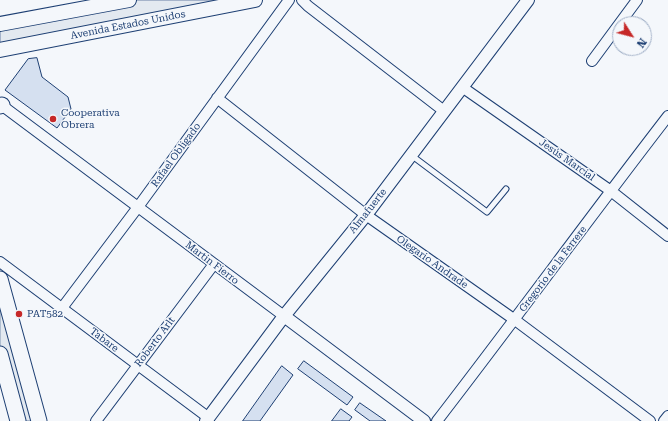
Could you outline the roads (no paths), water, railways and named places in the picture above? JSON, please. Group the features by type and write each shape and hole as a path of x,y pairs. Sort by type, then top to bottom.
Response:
{"main road":[{"path":"0,24 129,0"},
{"name":"Avenida Estados Unidos","path":"0,50 255,0"},
{"path":"1,283 40,421"},
{"path":"0,354 18,421"}],"street":[{"name":"Rafael Obligado","path":"62,308 138,207 288,0"},
{"path":"302,0 444,111"},
{"name":"Almafuerte","path":"210,420 284,316 366,215 528,0"},
{"path":"592,61 637,0"},
{"name":"Jesús Marcial","path":"462,87 611,190 668,236"},
{"name":"Olegario Andrade","path":"217,98 366,215 515,320 650,421"},
{"name":"Martin Fierro","path":"1,105 424,421"},
{"name":"Gregorio de la Ferrere","path":"437,421 668,116"},
{"name":"Tabare","path":"0,262 210,420"},
{"name":"Roberto Arlt","path":"96,421 214,264"},
{"path":"664,421 668,416"}],"lane":[{"path":"411,155 487,212 506,189"}],"place":[{"name":"Cooperativa Obrera","path":"53,119"},
{"name":"PAT582","path":"19,314"}]}
